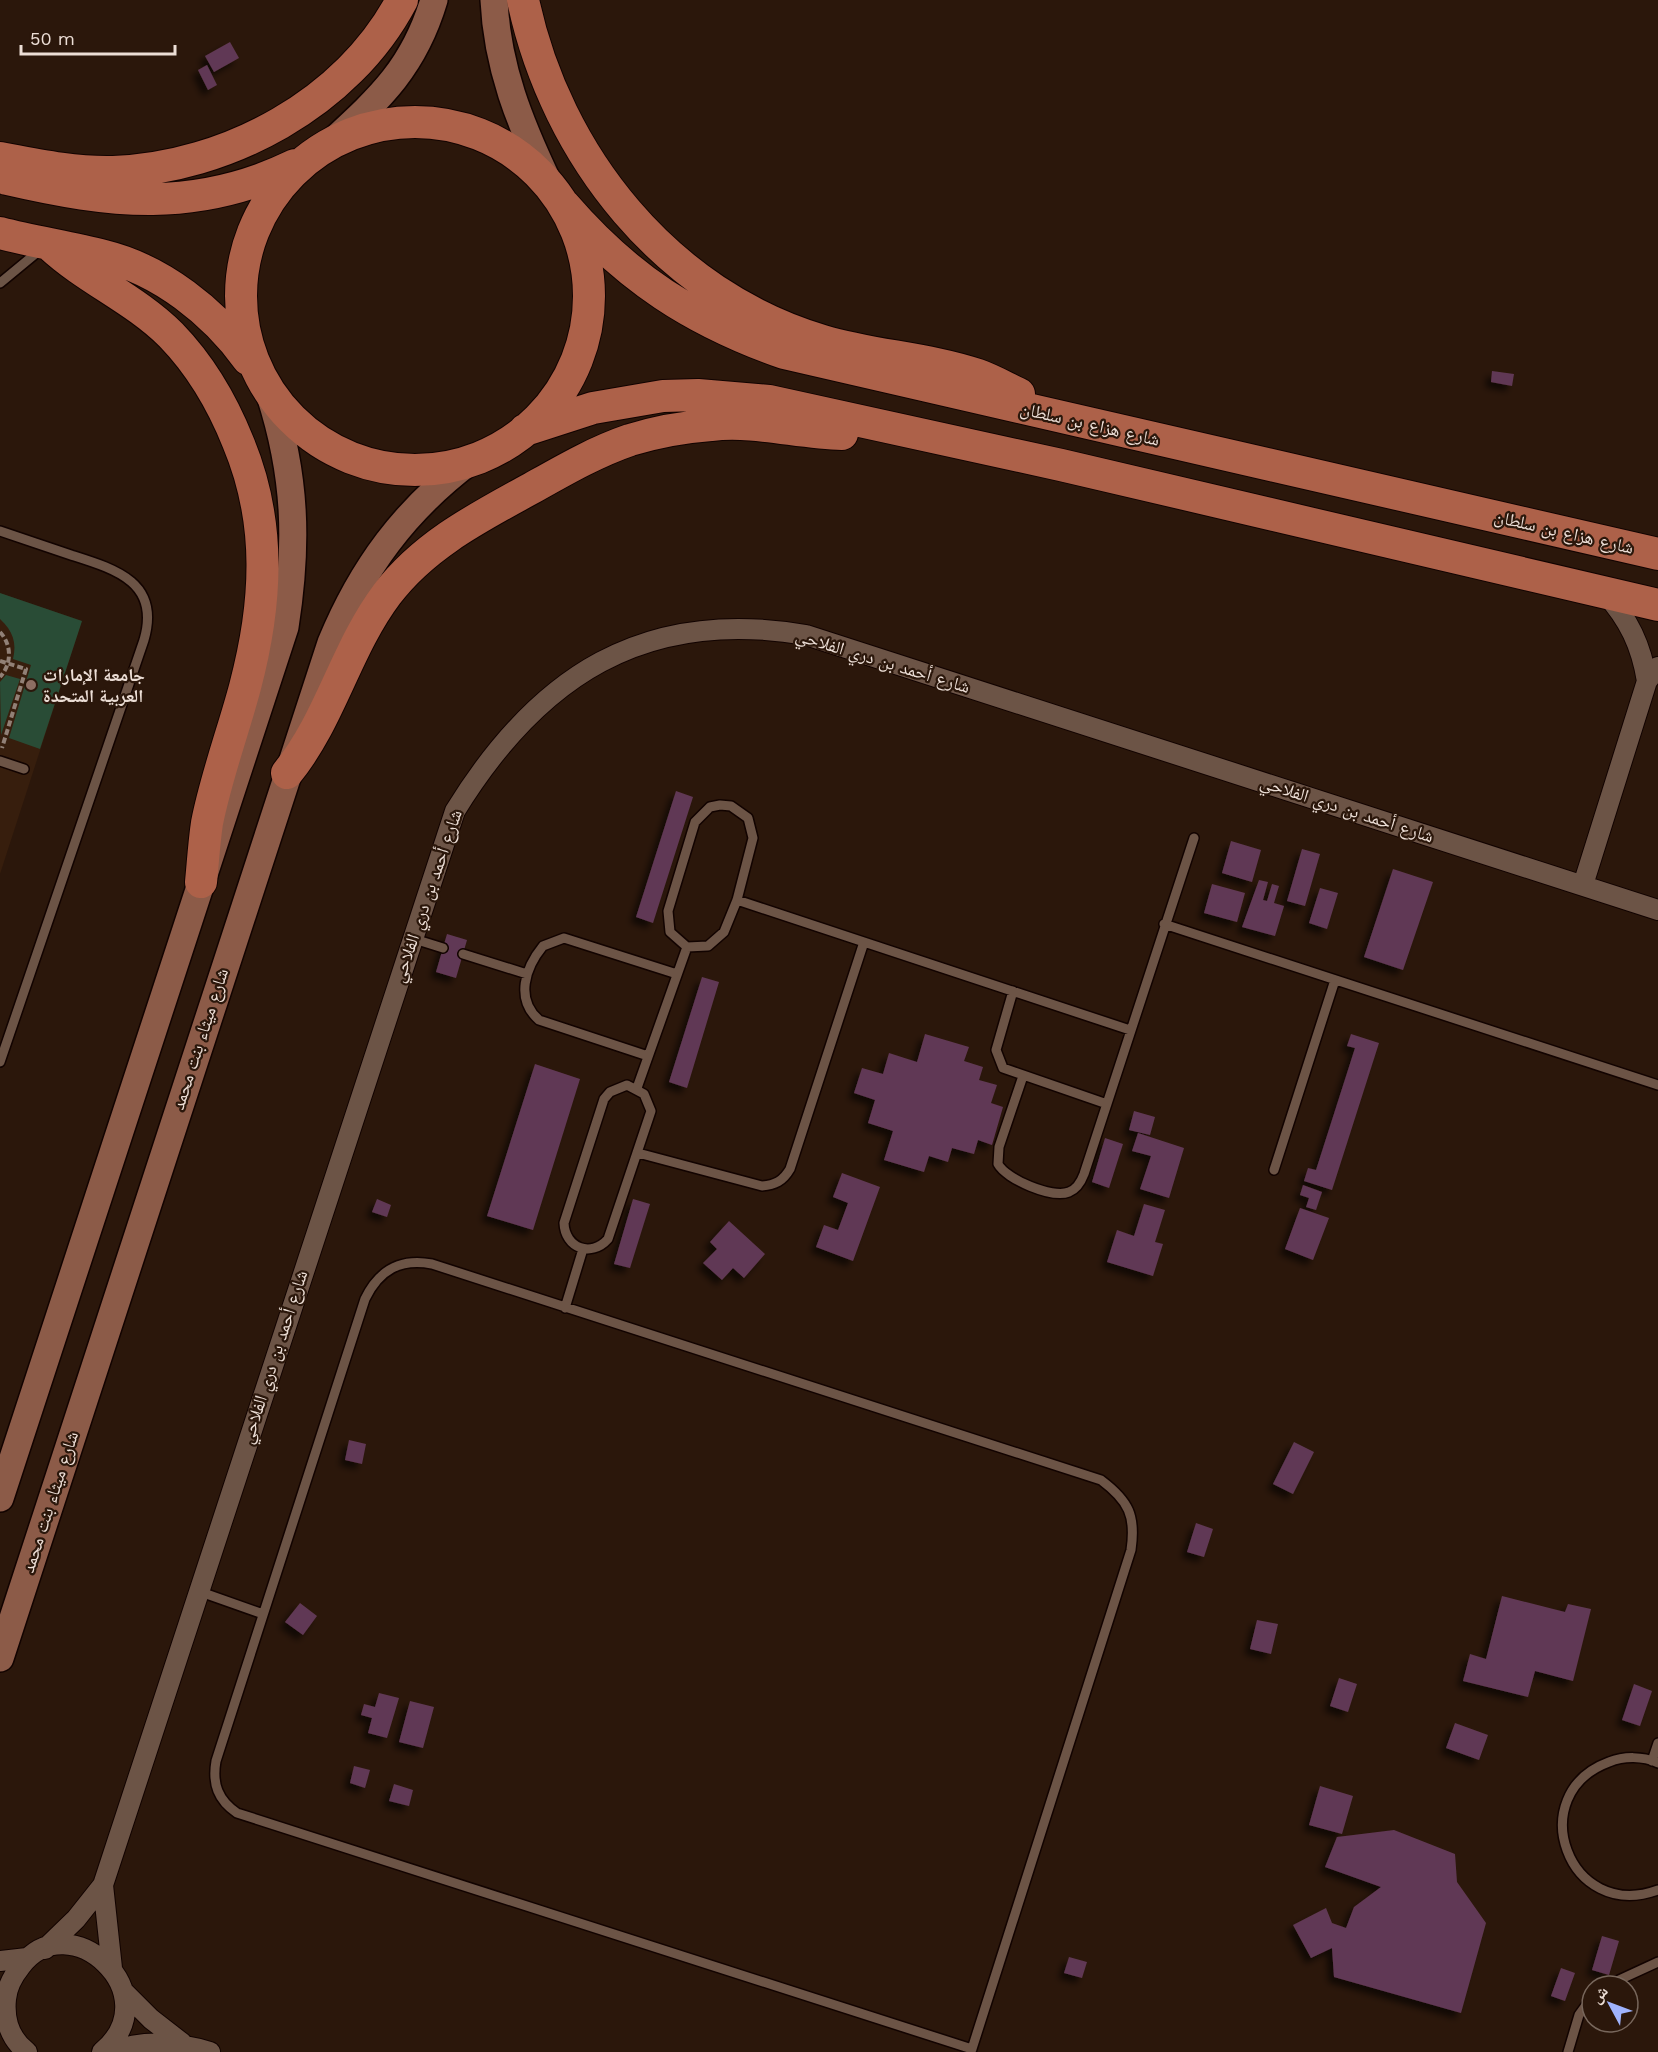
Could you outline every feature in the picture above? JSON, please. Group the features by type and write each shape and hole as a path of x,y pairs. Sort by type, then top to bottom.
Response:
{"main road":[{"path":"0,158 80,171 112,172 174,165 234,147 291,116 340,80 363,57 402,0"},
{"path":"0,1498 285,627 290,596 294,539 293,494 288,461 264,385 243,329 241,282 251,235 274,194 319,151 382,97 408,62 425,32 434,0"},
{"path":"0,233 105,256 142,269 176,290 207,314 235,341 264,385 300,429 338,453 381,467 426,470 470,461 489,453 525,430 554,401 569,374 586,325 589,284 581,243 510,93 500,58 494,0"},
{"path":"523,0 540,64 585,156 626,211 674,260 729,300 791,330 823,342 977,375 1065,419"},
{"name":"شارع هزاع بن سلطان","path":"319,151 375,126 423,121 470,130 513,151 556,194 596,241 647,285 687,311 747,340 784,353 1658,554"},
{"path":"0,177 62,192 119,200 158,200 235,188 272,176 319,151"},
{"path":"49,245 68,262 146,312 193,360 227,415 256,492 264,556 260,620 245,687 208,822 201,882"},
{"path":"525,430 593,408 628,401 698,395 768,401 1658,605"},
{"path":"287,773 321,723 368,622 387,594 427,553 464,526 591,456 631,440 671,430 713,424 755,424 847,434 898,429"},
{"name":"شارع ميثاء بنت محمد","path":"0,1658 331,643 359,581 377,553 412,511 444,481 470,461"}],"street":[{"path":"1583,885 1653,674 1643,657 1635,633 1622,612 1605,593"},
{"name":"شارع أحمد بن دري الفلاحي","path":"45,1949 76,1919 103,1885 411,938 455,811 481,768 513,729 550,695 591,668 624,651 677,634 732,627 769,629 806,635 1658,910"},
{"name":"شارع أحمد بن دري الفلاحي","path":"103,1885 112,1968"},
{"path":"0,1961 27,1958 45,1949 63,1945 82,1948 99,1956 112,1968 124,1992 151,2019 182,2043 210,2052"},
{"path":"27,1958 12,1978 6,1996 9,2029 27,2052"},
{"path":"102,2052 120,2030 125,2011 124,1992"},
{"path":"111,2052 137,2045 182,2043"}],"lane":[{"path":"0,283 49,245"},
{"path":"0,531 120,572 139,590 145,602 147,621 144,640 0,1062"},
{"path":"0,761 24,769"},
{"path":"731,806 748,818 753,838 737,900 724,932 717,941 708,946 687,946 670,932 668,911 695,822 710,807 731,806"},
{"path":"1023,1076 999,1147 998,1164 1008,1177 1052,1193 1068,1192 1081,1182 1194,838"},
{"path":"737,900 1130,1030"},
{"path":"1164,924 1658,1085"},
{"path":"411,938 443,948"},
{"path":"648,1056 538,1020 530,1012 525,1001 527,974 543,946 564,938 677,974"},
{"path":"638,1153 762,1186 779,1182 785,1177 790,1170 864,942"},
{"path":"637,1088 687,946"},
{"path":"463,954 527,974"},
{"path":"1274,1170 1335,980"},
{"path":"1013,991 996,1050 1003,1068 1107,1104"},
{"path":"618,1087 637,1088 644,1094 651,1111 638,1153 608,1239 596,1249 583,1249 567,1238 564,1223 604,1099 618,1087"},
{"path":"565,1308 583,1249"},
{"path":"416,1261 432,1264 565,1308 1101,1480 1118,1492 1130,1509 1134,1530 1131,1550 972,2050 237,1813 220,1797 214,1773 364,1299 372,1284 384,1272 399,1264 416,1261"},
{"path":"198,1591 263,1614"},
{"path":"1658,1743 1655,1762 1625,1758 1599,1765 1584,1776 1572,1790 1565,1806 1562,1824 1563,1842 1569,1859 1579,1874 1593,1885 1610,1893 1628,1896 1658,1890"},
{"path":"1632,1974 1658,1962"},
{"path":"1568,2052 1580,2014"}],"path":[{"path":"0,632 7,643 8,663 0,676"},
{"path":"0,661 26,669 0,754"}],"shaded area":[{"name":"جامعة الإمارات العربية المتحدة","path":"0,593 82,621 0,874"}],"green space":[{"path":"0,593 82,621 40,749 9,738 31,665 13,659 13,637 0,619"},
{"path":"6,675 20,679 1,735 0,682"}],"building":[{"path":"230,42 239,58 214,72 205,56"},
{"path":"207,65 217,85 208,90 198,70"},
{"path":"1492,371 1514,374 1512,386 1491,382"},
{"path":"676,791 693,797 653,923 636,917"},
{"path":"1231,841 1261,850 1252,882 1222,873"},
{"path":"1302,849 1320,854 1305,906 1287,901"},
{"path":"1393,869 1433,882 1403,970 1364,957"},
{"path":"1259,880 1268,882 1263,900 1267,901 1272,884 1279,886 1274,903 1284,906 1275,936 1242,927"},
{"path":"1212,884 1245,893 1237,922 1204,913"},
{"path":"1320,888 1338,893 1327,929 1309,923"},
{"path":"447,934 467,940 456,978 436,972"},
{"path":"702,977 719,982 687,1088 669,1082"},
{"path":"925,1034 969,1047 964,1061 983,1067 979,1080 997,1085 991,1103 1003,1107 992,1145 978,1140 974,1154 952,1148 948,1162 929,1156 924,1172 884,1160 893,1131 868,1123 875,1100 854,1093 862,1068 883,1074 889,1053 917,1062"},
{"path":"1351,1034 1379,1043 1332,1190 1304,1181 1308,1168 1316,1170 1355,1048 1347,1046"},
{"path":"535,1064 580,1079 533,1230 487,1216"},
{"path":"1134,1111 1155,1117 1150,1135 1129,1130"},
{"path":"1138,1133 1184,1148 1169,1198 1140,1189 1151,1156 1132,1151"},
{"path":"1105,1138 1123,1144 1109,1188 1092,1182"},
{"path":"842,1173 880,1187 853,1261 816,1247 824,1225 838,1230 848,1203 833,1197"},
{"path":"1303,1185 1322,1192 1316,1210 1306,1207 1309,1198 1300,1195"},
{"path":"377,1199 391,1205 387,1217 372,1212"},
{"path":"633,1199 650,1204 630,1268 614,1264"},
{"path":"1144,1204 1165,1210 1155,1242 1163,1244 1153,1276 1107,1262 1117,1230 1134,1236"},
{"path":"1300,1208 1329,1218 1313,1260 1285,1249"},
{"path":"729,1221 765,1254 744,1278 733,1268 722,1280 703,1263 717,1249 710,1242"},
{"path":"349,1440 366,1444 362,1464 345,1460"},
{"path":"1294,1442 1314,1452 1293,1494 1273,1484"},
{"path":"1196,1523 1213,1529 1204,1557 1187,1552"},
{"path":"1502,1596 1565,1612 1568,1604 1591,1609 1573,1681 1535,1671 1528,1697 1463,1681 1470,1654 1486,1659"},
{"path":"300,1603 317,1616 303,1635 285,1622"},
{"path":"1257,1620 1278,1624 1271,1654 1250,1649"},
{"path":"1339,1678 1357,1684 1348,1712 1330,1706"},
{"path":"1634,1684 1652,1691 1640,1726 1622,1720"},
{"path":"379,1693 399,1698 387,1738 368,1733 372,1718 361,1715 364,1704 375,1707"},
{"path":"410,1701 434,1707 423,1748 399,1742"},
{"path":"1455,1723 1488,1735 1479,1760 1446,1748"},
{"path":"354,1766 370,1770 365,1788 350,1783"},
{"path":"394,1784 413,1790 409,1806 389,1801"},
{"path":"1320,1786 1353,1796 1342,1834 1309,1825"},
{"path":"1394,1830 1455,1854 1457,1882 1486,1923 1461,2013 1334,1977 1332,1948 1311,1958 1293,1925 1326,1908 1332,1923 1346,1928 1354,1907 1381,1887 1325,1867 1337,1837"},
{"path":"1602,1936 1619,1941 1609,1974 1592,1970"},
{"path":"1069,1957 1087,1962 1082,1978 1064,1973"},
{"path":"1561,1968 1575,1973 1565,2001 1551,1996"}],"place":[{"name":"جامعة الإمارات العربية المتحدة","path":"31,685"}]}
